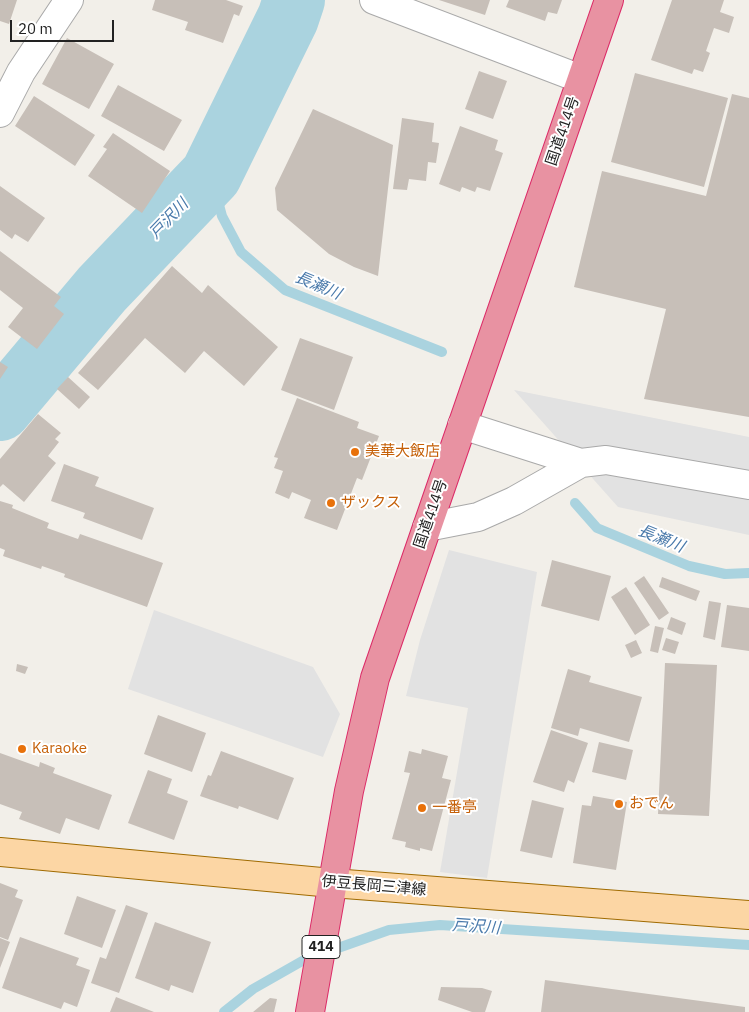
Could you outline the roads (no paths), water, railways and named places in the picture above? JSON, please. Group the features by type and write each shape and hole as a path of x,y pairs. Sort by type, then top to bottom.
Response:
{"highway":[{"name":"国道414号","path":"310,1012 349,791 375,678 609,0"}],"main road":[{"name":"伊豆長岡三津線","path":"0,852 332,883 749,916"}],"street":[{"path":"0,114 21,72 69,0"},
{"path":"374,0 581,79"},
{"path":"462,425 581,463"},
{"path":"427,527 478,517 514,501 581,463 606,460 749,485"}],"waterway":[{"name":"戸沢川","path":"0,410 102,289 211,175 288,18 294,0"},
{"name":"長瀬川","path":"211,175 222,216 241,252 285,290 442,352"},
{"name":"長瀬川","path":"575,503 597,528 689,566 725,574 749,573"},
{"name":"戸沢川","path":"224,1012 253,989 304,960 389,930 440,925 749,945"}],"place":[{"name":"美華大飯店","path":"355,452"},
{"name":"ザックス","path":"331,503"},
{"name":"Karaoke","path":"22,749"},
{"name":"おでん","path":"619,804"},
{"name":"一番亭","path":"422,808"}]}
